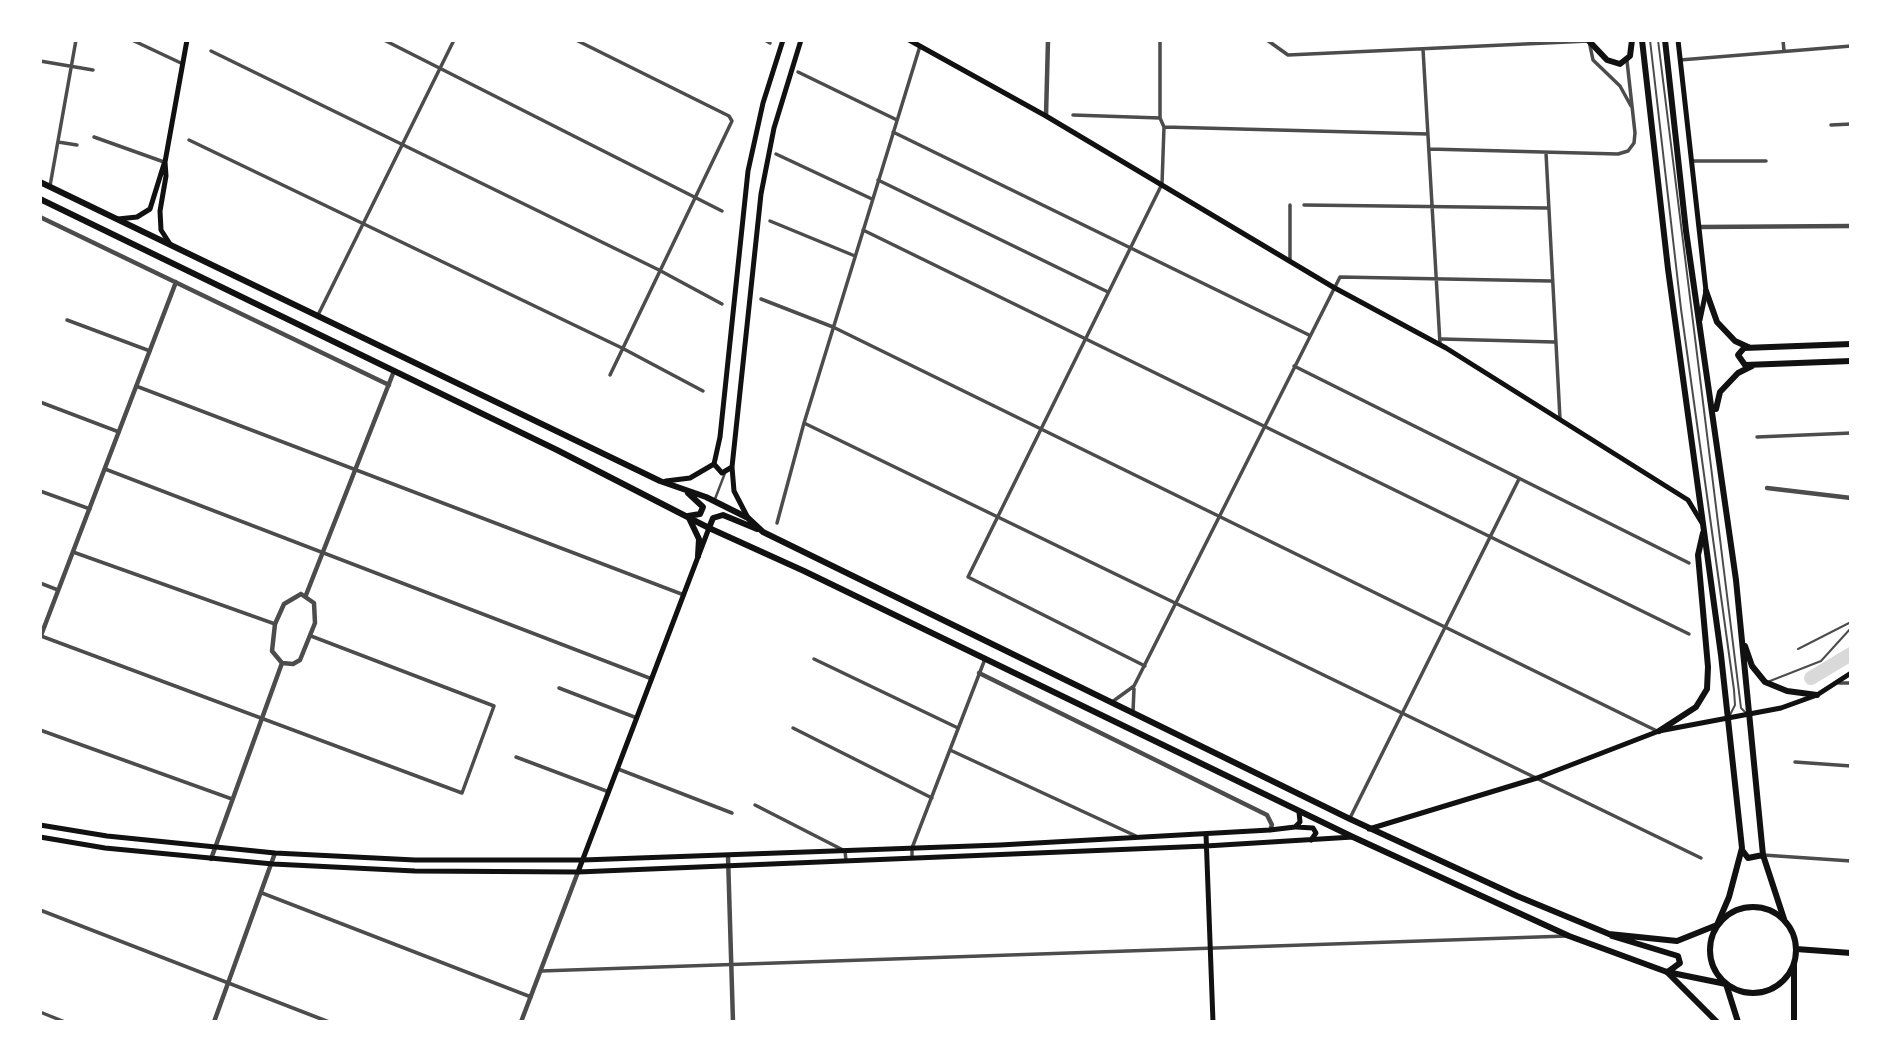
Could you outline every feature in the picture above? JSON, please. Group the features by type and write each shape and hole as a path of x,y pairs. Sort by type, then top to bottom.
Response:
{"main road":[{"path":"115,219 137,217 150,209 165,162 187,40"},
{"path":"660,481 690,478 714,464 720,437 748,171 763,103 783,40"},
{"path":"748,518 734,491 732,467 763,181 774,128 801,40"},
{"path":"909,40 1163,184 1333,287 1441,342 1688,500 1704,528 1698,555 1708,667 1707,689 1696,707 1659,732"},
{"path":"1589,41 1611,62 1627,61 1632,50 1632,40"},
{"path":"1642,40 1668,269 1704,528 1742,848 1729,897 1711,939 1710,958 1726,984 1738,1022"},
{"path":"1665,40 1686,231 1715,415 1742,639 1763,855 1784,919 1793,933 1796,949 1794,1022"},
{"path":"1678,40 1706,291 1717,322 1735,341 1750,348"},
{"path":"165,162 166,176 160,211 161,230 172,246"},
{"path":"40,182 660,481 715,501 748,518 763,532"},
{"path":"40,199 709,528 1299,812 1569,936 1667,972 1726,984 1743,992 1762,992 1779,985 1794,965"},
{"path":"150,209 153,216 160,211"},
{"path":"1700,320 1706,291"},
{"path":"1851,344 1750,348 1741,350 1739,359 1745,365 1851,361"},
{"path":"1715,415 1720,392 1738,373 1753,365"},
{"path":"714,464 720,472 732,467"},
{"path":"686,492 704,509 700,514 688,516"},
{"path":"688,516 699,539 698,556"},
{"path":"578,872 713,518 723,516 763,532 1369,829 1609,934 1621,942 1678,956 1678,965 1667,972"},
{"path":"1742,639 1752,666 1765,682 1787,691 1817,695"},
{"path":"1369,829 1537,778 1659,732 1749,716 1817,695 1851,673"},
{"path":"1295,827 1300,822 1299,812"},
{"path":"40,825 275,853 415,860 583,860 727,856 1000,845 1295,827 1313,828 1316,833 1311,840"},
{"path":"1206,834 1213,1022"},
{"path":"40,837 105,848 273,864 415,871 578,872 1206,846 1353,837"},
{"path":"1139,837 1139,849"},
{"path":"1000,845 1000,855"},
{"path":"1742,848 1748,858 1763,855"},
{"path":"1609,934 1677,941 1717,925 1729,914 1745,907 1762,908 1784,919"},
{"path":"1796,949 1851,953"},
{"path":"1667,972 1717,1022"}],"street":[{"path":"50,186 76,40"},
{"path":"132,40 183,64"},
{"path":"384,40 722,211"},
{"path":"317,317 454,40"},
{"path":"576,40 729,116 732,121 610,375"},
{"path":"1046,116 1048,40"},
{"path":"1144,666 968,578 1163,184 1164,127 1160,118 1160,40"},
{"path":"1267,40 1288,55 1589,41 1594,60 1620,86 1631,106"},
{"path":"1783,40 1784,51"},
{"path":"777,523 804,423 920,46"},
{"path":"1680,60 1851,46"},
{"path":"1423,49 1441,342 1554,342"},
{"path":"211,51 659,270 722,304"},
{"path":"40,61 93,71"},
{"path":"1429,149 1618,154 1628,151 1635,140 1627,61"},
{"path":"798,72 897,120"},
{"path":"1073,115 1160,118"},
{"path":"1832,125 1851,124"},
{"path":"1164,127 1429,134"},
{"path":"893,132 1309,335"},
{"path":"94,137 165,162"},
{"path":"189,140 365,222 622,348 703,391"},
{"path":"58,142 77,145"},
{"path":"776,153 873,199"},
{"path":"1546,153 1560,419"},
{"path":"1691,161 1766,161"},
{"path":"878,180 1108,292"},
{"path":"1290,205 1290,260"},
{"path":"1304,205 1548,208"},
{"path":"40,217 389,385"},
{"path":"770,221 855,256"},
{"path":"1700,227 1851,226"},
{"path":"863,230 1689,634"},
{"path":"1134,713 1134,687 1333,287 1346,275 1551,281"},
{"path":"176,282 41,637 462,793 494,706 311,636"},
{"path":"761,299 833,327 1659,732"},
{"path":"67,320 150,351"},
{"path":"1294,366 1689,563"},
{"path":"306,595 394,371"},
{"path":"136,387 684,595"},
{"path":"40,402 119,432"},
{"path":"804,423 1701,858"},
{"path":"1757,437 1851,433"},
{"path":"105,469 652,679"},
{"path":"715,501 725,472"},
{"path":"1350,820 1520,479"},
{"path":"1767,488 1851,498"},
{"path":"40,491 90,509"},
{"path":"73,552 275,624"},
{"path":"40,583 58,590"},
{"path":"306,595 314,603 317,613 311,636 300,660 293,664 282,663 272,651 275,624 290,598 306,595"},
{"path":"814,659 958,728"},
{"path":"912,859 912,848 985,659"},
{"path":"211,859 282,663"},
{"path":"979,673 1267,816 1272,825 1270,830"},
{"path":"1836,683 1851,683"},
{"path":"1111,703 1134,687"},
{"path":"559,688 637,718"},
{"path":"793,728 932,798"},
{"path":"40,730 232,799"},
{"path":"950,750 1139,837"},
{"path":"516,757 609,792"},
{"path":"1796,762 1851,766"},
{"path":"618,769 732,813"},
{"path":"755,806 845,851 846,861"},
{"path":"214,1022 275,853"},
{"path":"1763,855 1851,861"},
{"path":"727,856 733,1022"},
{"path":"521,1022 578,872"},
{"path":"262,893 531,997"},
{"path":"40,910 329,1022"},
{"path":"541,971 1569,936"},
{"path":"40,1012 65,1022"}],"lane":[{"path":"1650,40 1678,281 1734,690 1735,705 1728,720"},
{"path":"1658,40 1741,708 1749,716"},
{"path":"1798,649 1851,622"},
{"path":"1765,682 1821,661 1851,628"}],"waterway":[{"path":"1811,678 1851,654"}]}
